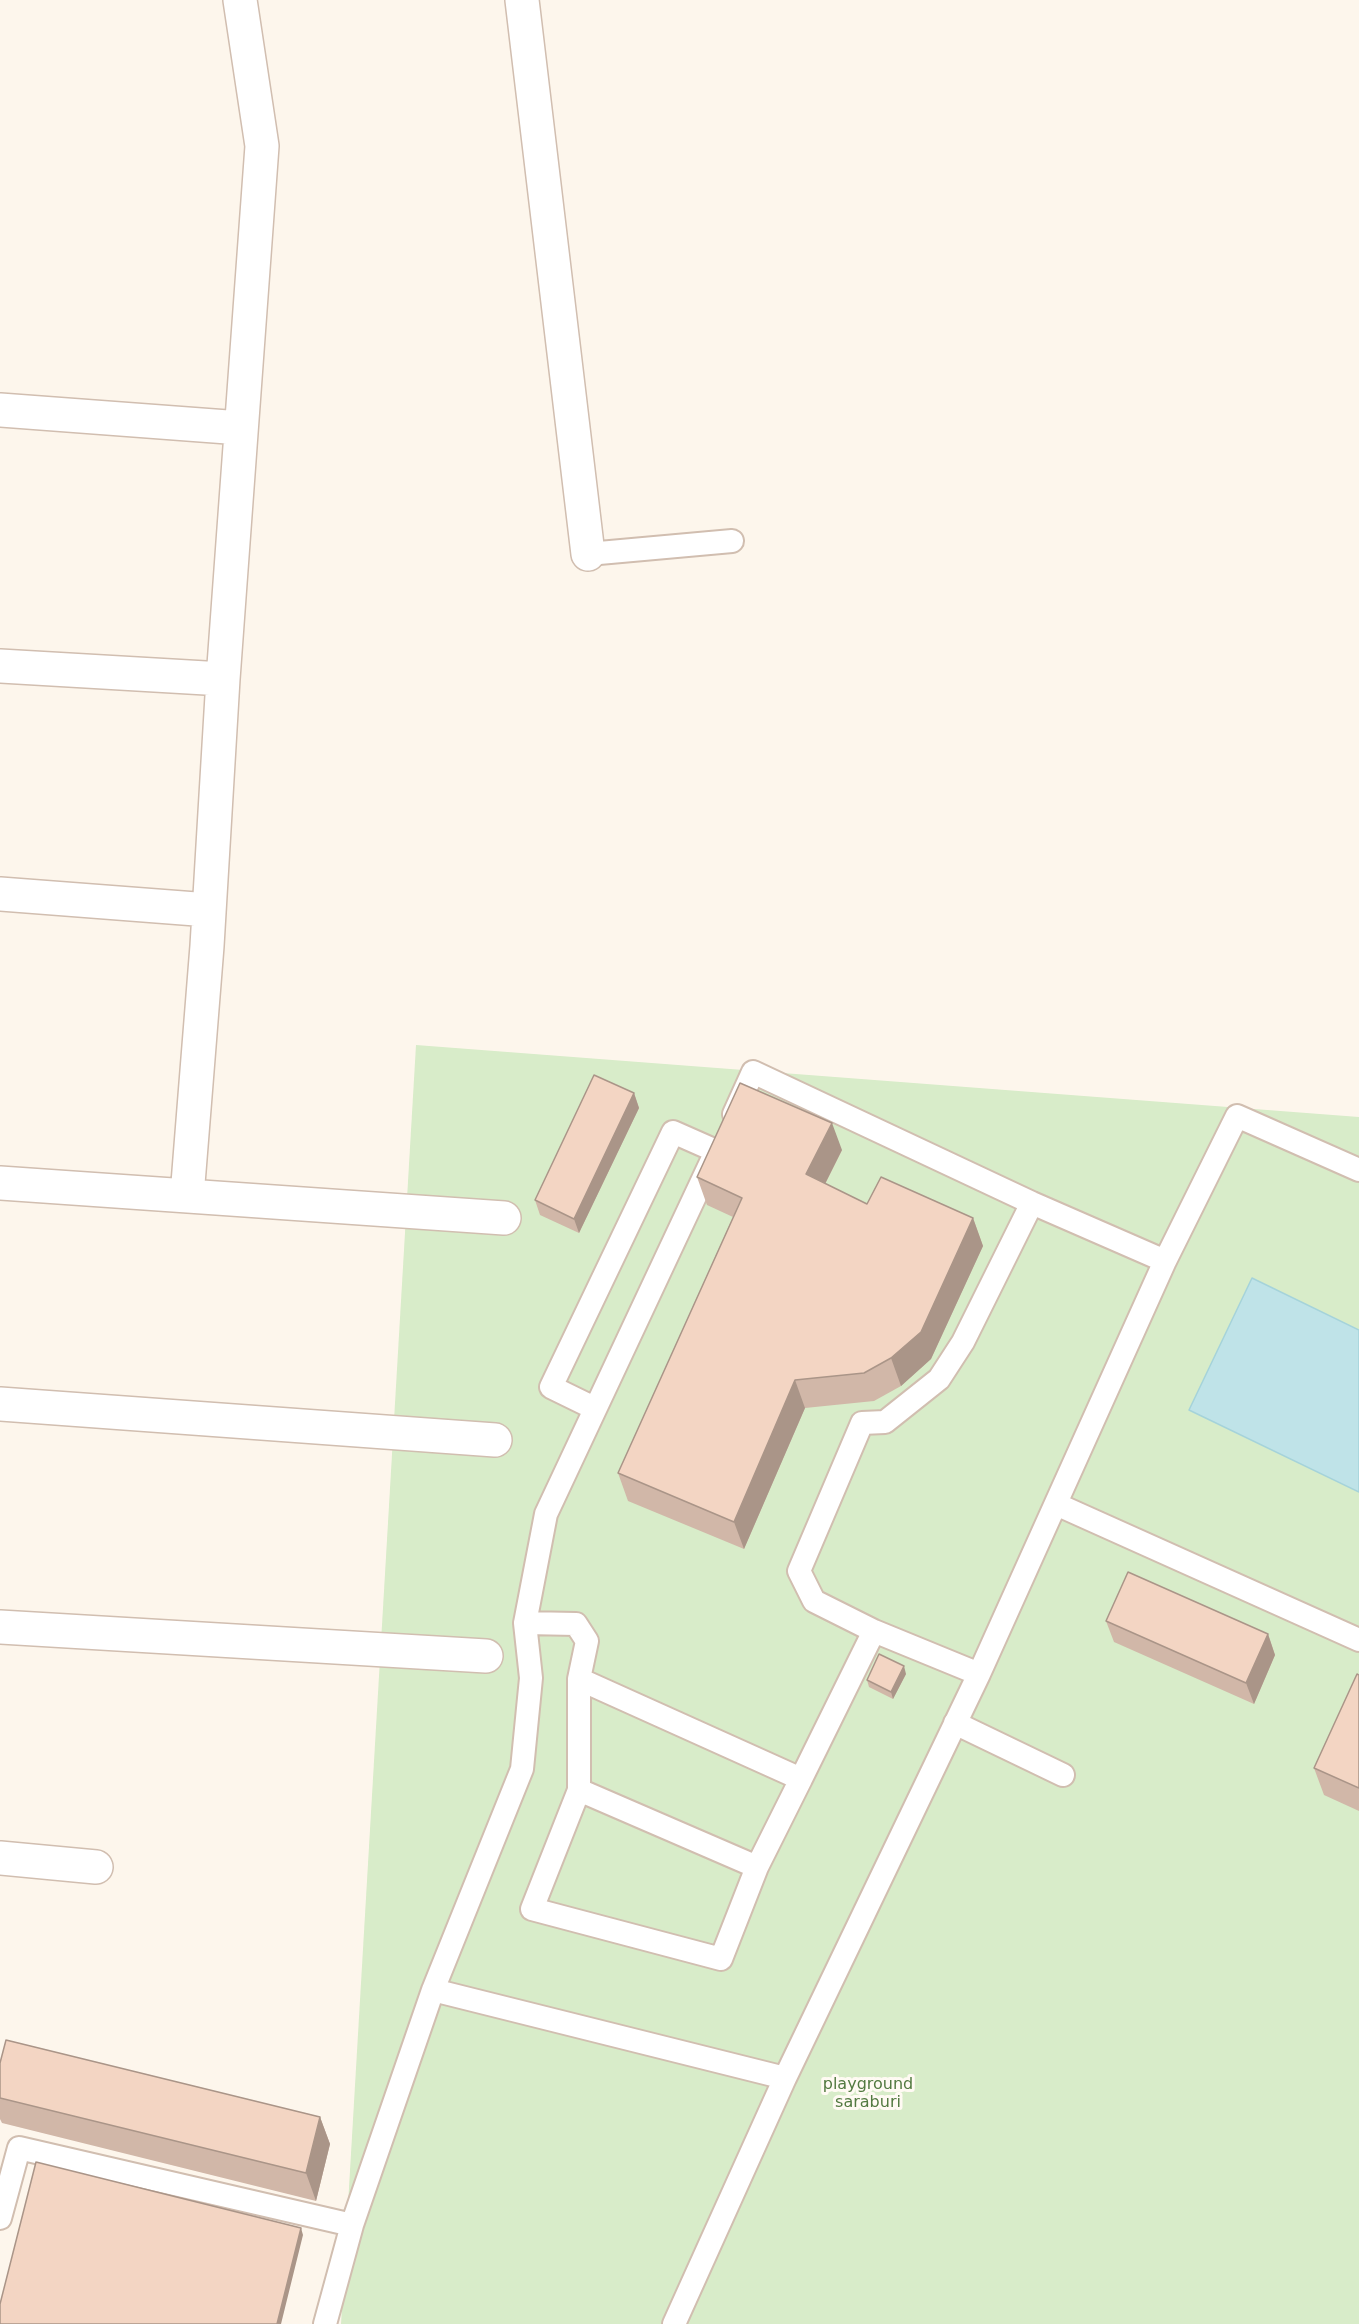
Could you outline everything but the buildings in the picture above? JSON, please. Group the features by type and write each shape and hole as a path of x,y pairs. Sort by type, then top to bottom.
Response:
{"street":[{"path":"187,1196 210,910 223,679 262,146 240,0"},
{"path":"522,0 588,554"},
{"path":"0,410 241,428"},
{"path":"0,666 223,679"},
{"path":"0,894 210,910"},
{"path":"0,1183 504,1218"},
{"path":"0,1404 495,1440"},
{"path":"0,1626 486,1656"},
{"path":"0,1858 96,1867"}],"lane":[{"path":"588,554 732,541"},
{"path":"325,2324 352,2225 433,1990 522,1769 531,1678 525,1623 546,1514 753,1072 1032,1203 1165,1261"},
{"path":"674,2324 785,2078 979,1674 1165,1261 1237,1116 1359,1170"},
{"path":"594,1408 551,1387 556,1376 673,1132 716,1151"},
{"path":"979,1674 874,1631 814,1601 799,1571 862,1423 885,1422 939,1379 963,1342 1032,1203"},
{"path":"1056,1504 1359,1640"},
{"path":"525,1623 576,1624 587,1641 579,1679 579,1790 532,1909 721,1959 758,1867 874,1631"},
{"path":"579,1679 801,1779"},
{"path":"955,1723 1064,1774"},
{"path":"579,1790 758,1867"},
{"path":"433,1990 785,2078"},
{"path":"0,2218 19,2148 352,2225"}],"green space":[{"name":"playground saraburi","path":"416,1045 1359,1117 1359,2324 341,2324"}],"water":[{"path":"1252,1278 1359,1330 1359,1492 1189,1410"}]}
